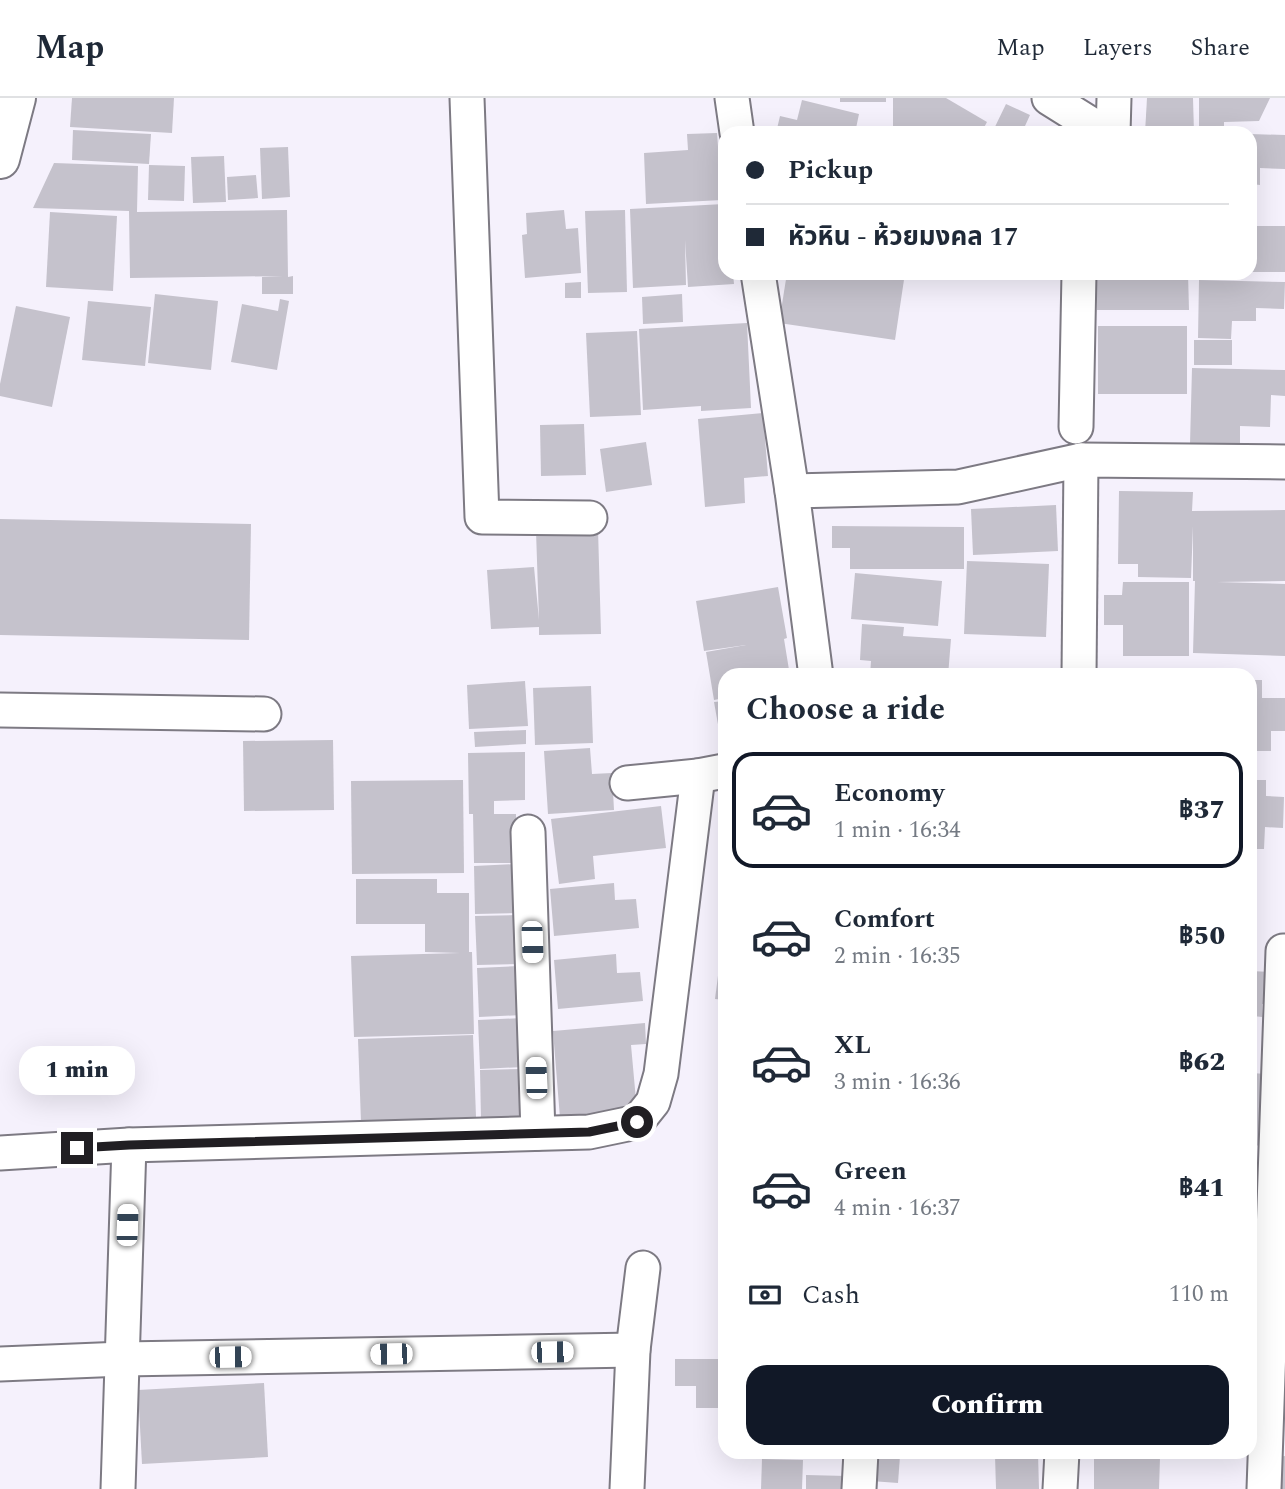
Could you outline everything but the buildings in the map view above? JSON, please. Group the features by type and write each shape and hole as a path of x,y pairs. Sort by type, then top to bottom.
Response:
{"main road":[{"path":"0,159 16,98"}],"street":[{"path":"467,98 482,517 590,518"},
{"path":"732,98 736,126"},
{"path":"1049,98 1094,126"},
{"path":"1113,126 1114,98"},
{"path":"759,280 792,491 815,668"},
{"path":"1076,427 1079,280"},
{"path":"792,491 958,487 1081,460 1285,462"},
{"path":"1079,668 1081,460"},
{"path":"0,710 264,714"},
{"path":"0,1153 129,1145 589,1132 637,1122 653,1102 661,1074 711,773 627,783"},
{"path":"528,832 538,1133"},
{"path":"1264,1489 1275,1447 1263,1165 1283,951"},
{"path":"118,1489 129,1145"},
{"path":"627,1489 633,1350 643,1268"},
{"path":"0,1364 122,1359 633,1350"},
{"path":"859,1489 860,1459"},
{"path":"1060,1489 1062,1459"}],"route":[{"path":"77,1148 589,1132 637,1122"}]}
